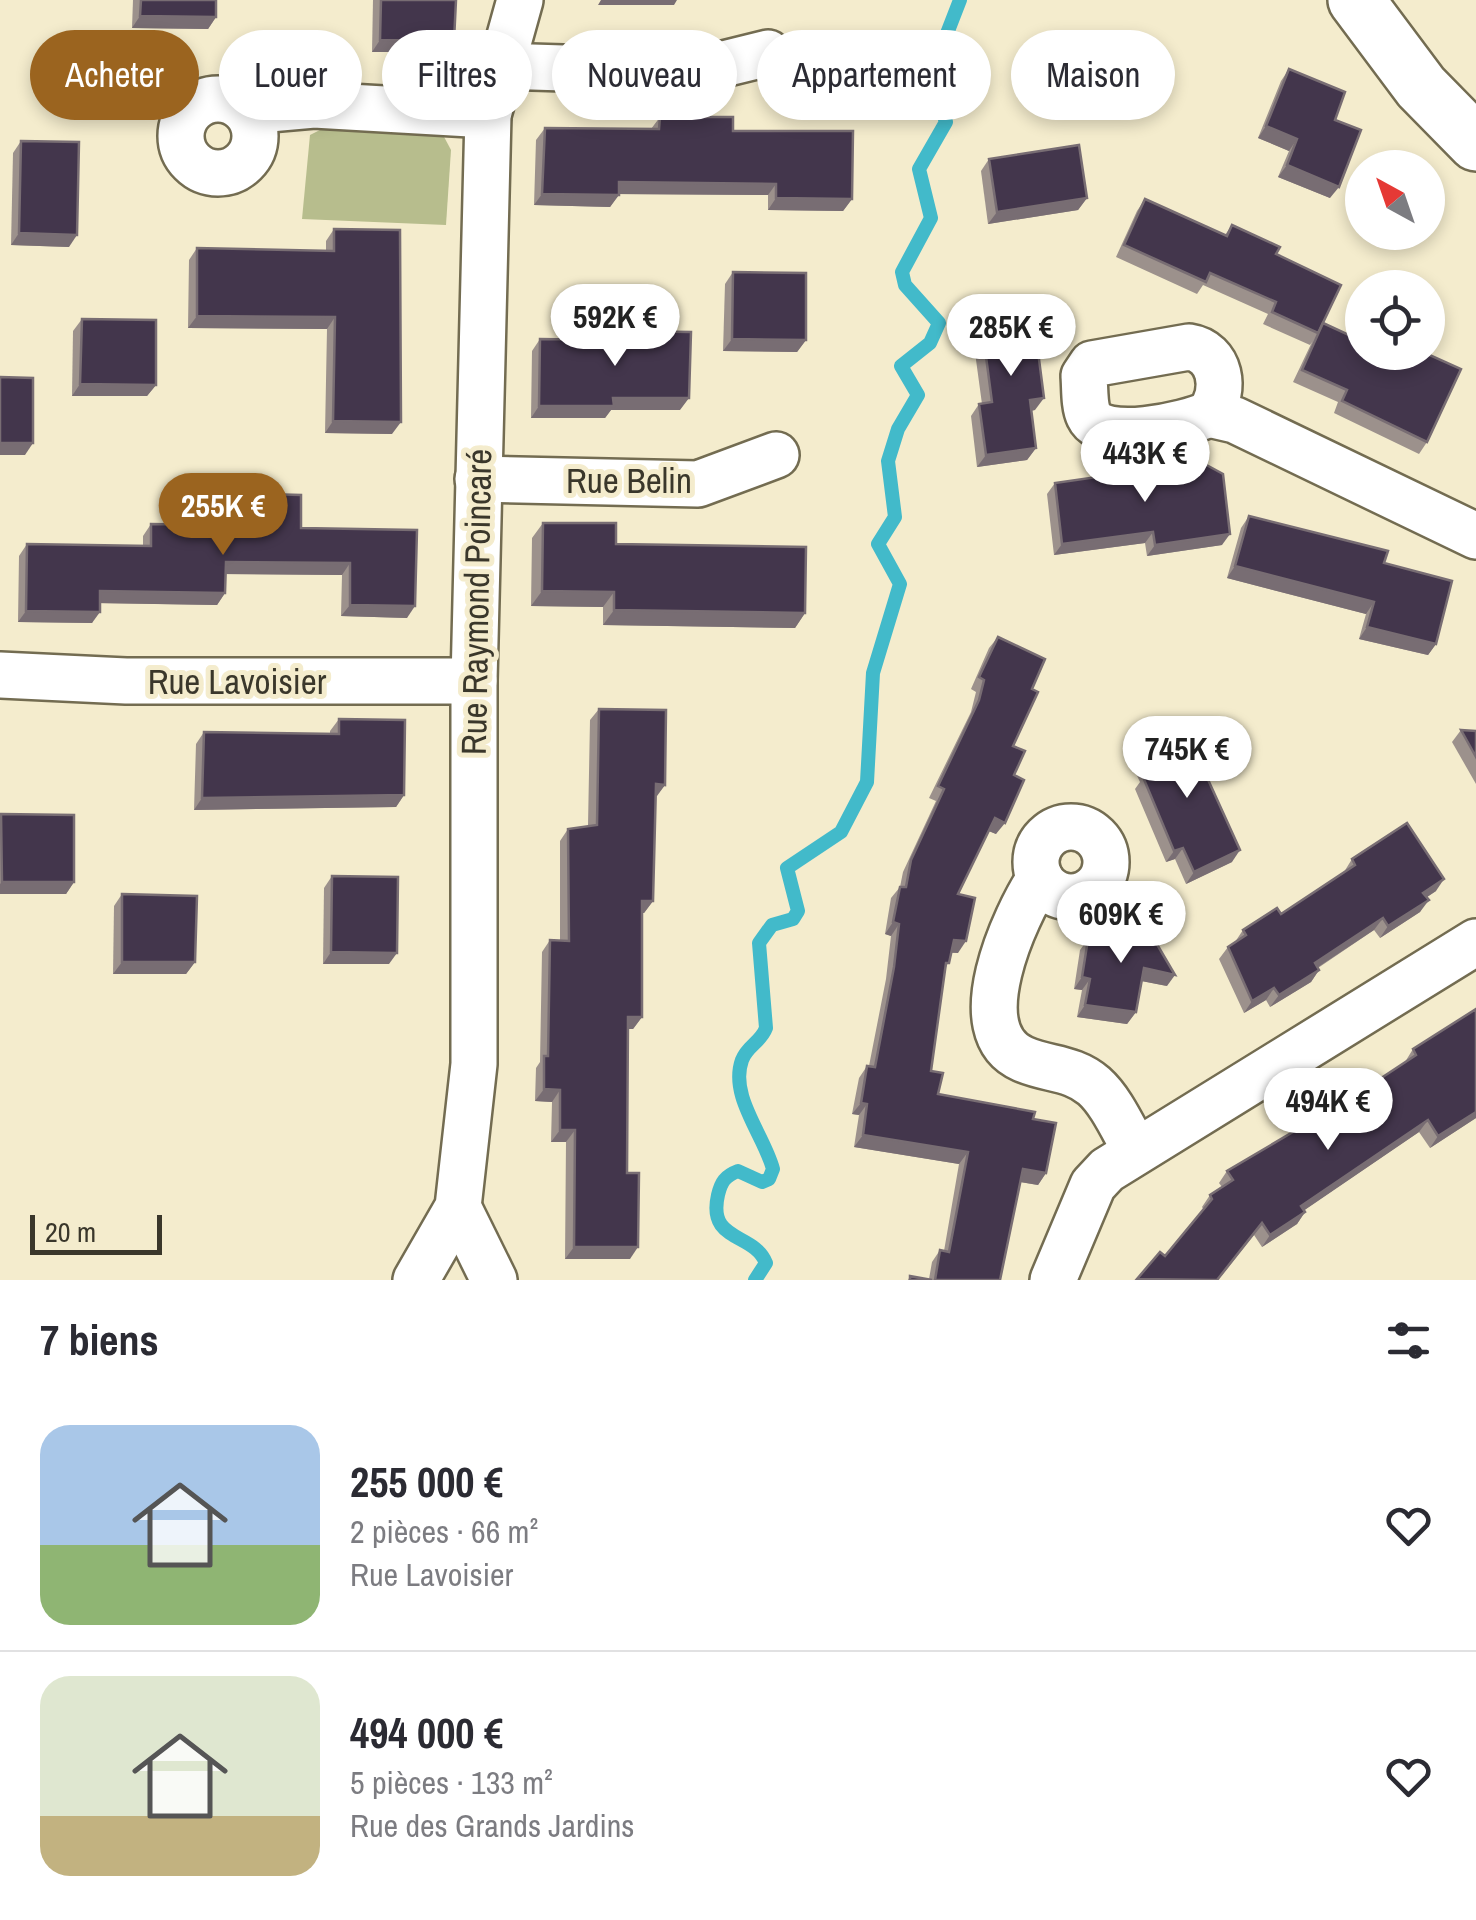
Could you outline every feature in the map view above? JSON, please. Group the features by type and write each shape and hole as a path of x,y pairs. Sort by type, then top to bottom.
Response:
{"street":[{"name":"Rue Raymond Poincaré","path":"511,30 520,0"},
{"path":"1356,0 1422,87 1476,143"},
{"path":"532,67 691,72 757,56"},
{"name":"Rue Raymond Poincaré","path":"416,1280 458,1207 474,1064 474,681 488,120"},
{"path":"1209,414 1235,420 1476,536"},
{"name":"Rue Belin","path":"478,479 698,484 776,455"},
{"name":"Rue Lavoisier","path":"0,676 126,681 474,681"},
{"path":"1040,878 1012,922 992,1012 1008,1047 1020,1058 1070,1072 1098,1090 1136,1151"},
{"path":"1053,1280 1093,1185 1136,1151 1476,942"},
{"path":"458,1207 494,1280"}],"green space":[{"path":"324,128 442,133 451,150 446,225 302,219 310,135"}],"building":[{"path":"141,0 216,0 216,17 140,16"},
{"path":"381,0 456,0 455,30 382,30 380,40"},
{"path":"1289,69 1345,92 1335,120 1361,130 1353,150 1345,150 1345,171 1339,187 1287,165 1297,139 1266,126"},
{"path":"660,120 733,120 733,131 853,131 852,199 776,198 776,184 619,182 619,195 542,194 545,128 659,129"},
{"path":"21,141 79,142 77,235 19,233"},
{"path":"1079,145 1087,198 997,212 989,159"},
{"path":"1145,199 1227,236 1232,225 1280,247 1276,254 1341,285 1318,333 1272,312 1276,302 1210,273 1206,282 1124,245"},
{"path":"334,229 400,230 401,422 333,421 335,317 197,316 197,248 334,251"},
{"path":"733,272 806,273 806,340 732,339"},
{"path":"1032,305 1044,398 1030,400 1036,448 986,455 979,404 992,402 980,311"},
{"path":"82,319 156,320 156,385 80,384"},
{"path":"1323,323 1345,333 1345,370 1445,370 1445,362 1461,369 1427,442 1342,401 1347,390 1302,370"},
{"path":"615,331 691,332 689,398 613,398 614,406 539,406 540,339 614,340"},
{"path":"0,377 33,378 33,443 0,443"},
{"path":"1201,462 1223,474 1230,534 1155,545 1153,532 1062,544 1055,483"},
{"path":"227,493 301,495 301,528 417,530 415,606 350,605 350,563 226,562 225,593 100,591 100,612 26,611 27,544 151,546 151,524 226,525"},
{"path":"1249,516 1388,551 1384,563 1452,581 1436,644 1367,627 1374,602 1235,566"},
{"path":"543,523 616,523 616,544 806,547 805,613 614,610 614,592 542,591"},
{"path":"998,637 1045,659 1032,689 1038,692 1013,746 1025,751 1014,775 1024,780 1005,823 995,818 958,894 975,898 966,941 954,940 946,963 931,1071 943,1073 938,1094 1035,1112 1033,1119 1056,1123 1046,1173 1023,1169 1000,1280 935,1280 940,1250 949,1252 968,1152 863,1135 867,1104 861,1103 867,1066 875,1067 894,967 899,924 893,922 900,887 906,887 911,860 944,789 938,786 979,700 984,680 979,677"},
{"path":"599,709 666,710 665,785 656,784 653,901 642,901 642,1017 628,1017 627,1173 639,1173 638,1247 574,1247 575,1130 560,1130 560,1090 544,1089 550,940 569,941 568,829 597,825"},
{"path":"339,719 405,720 404,795 202,798 204,732 339,734"},
{"path":"1185,729 1240,850 1194,872 1183,848 1174,851 1143,777 1150,775 1138,749"},
{"path":"1461,730 1476,731 1476,757"},
{"path":"1,814 74,815 74,882 2,882"},
{"path":"1407,823 1444,879 1423,893 1429,900 1388,926 1383,918 1315,963 1319,970 1279,995 1274,988 1252,1001 1228,947 1246,935 1243,930 1277,908 1281,914 1355,865 1352,859"},
{"path":"332,876 398,877 397,953 331,952"},
{"path":"122,894 197,896 195,962 122,962"},
{"path":"1141,917 1175,975 1144,968 1136,1012 1085,1005 1090,979 1082,977 1088,939 1100,940"},
{"path":"1476,1009 1476,1112 1438,1136 1428,1120 1301,1206 1305,1212 1270,1235 1262,1223 1217,1280 1137,1279 1160,1252 1165,1256 1212,1199 1210,1195 1233,1180 1227,1171 1357,1094 1416,1055 1413,1049"}],"waterway":[{"path":"755,1280 766,1263 752,1246 719,1222 718,1195 724,1180 738,1171 762,1182 769,1179 773,1169 744,1101 739,1074 744,1055 766,1028 759,943 772,925 793,919 798,911 787,868 841,832 867,782 873,673 900,584 878,544 895,517 888,461 898,429 918,395 901,366 930,343 939,323 905,285 902,272 931,218 919,169 946,122 932,80 960,0"}]}
